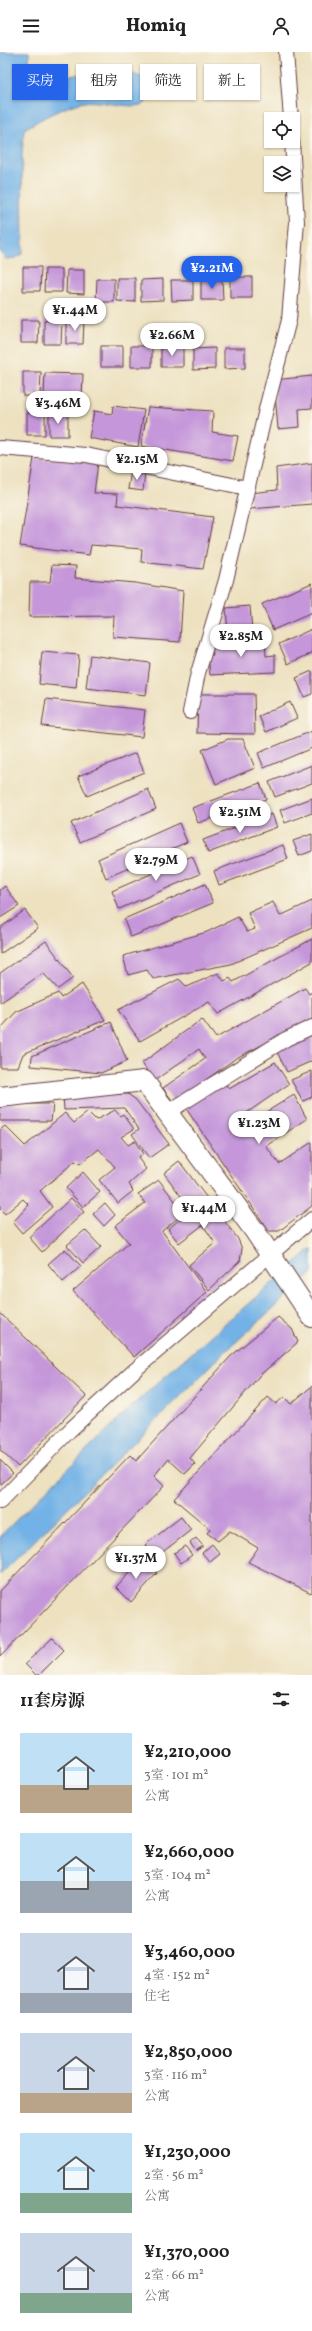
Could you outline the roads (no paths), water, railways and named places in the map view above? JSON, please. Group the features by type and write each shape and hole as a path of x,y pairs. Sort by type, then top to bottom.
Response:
{"street":[{"path":"286,52 290,112"},
{"path":"190,712 198,673 226,580 247,488 289,320 297,222 292,148"},
{"path":"0,448 86,455 247,488"},
{"path":"168,1112 286,1039 312,1027"},
{"path":"0,1098 144,1081 270,1254 312,1317"},
{"path":"0,1502 70,1430 135,1370 312,1219"}],"water":[{"path":"0,52 29,52 29,64 12,64 12,100 68,100 68,76 76,75 76,100 132,100 132,74 140,77 140,100 148,100 145,103 134,106 84,102 60,110 24,129 22,154 23,253 16,258 6,259 0,253"},
{"path":"312,1248 312,1273 225,1352 0,1575 0,1536 137,1401"}]}
